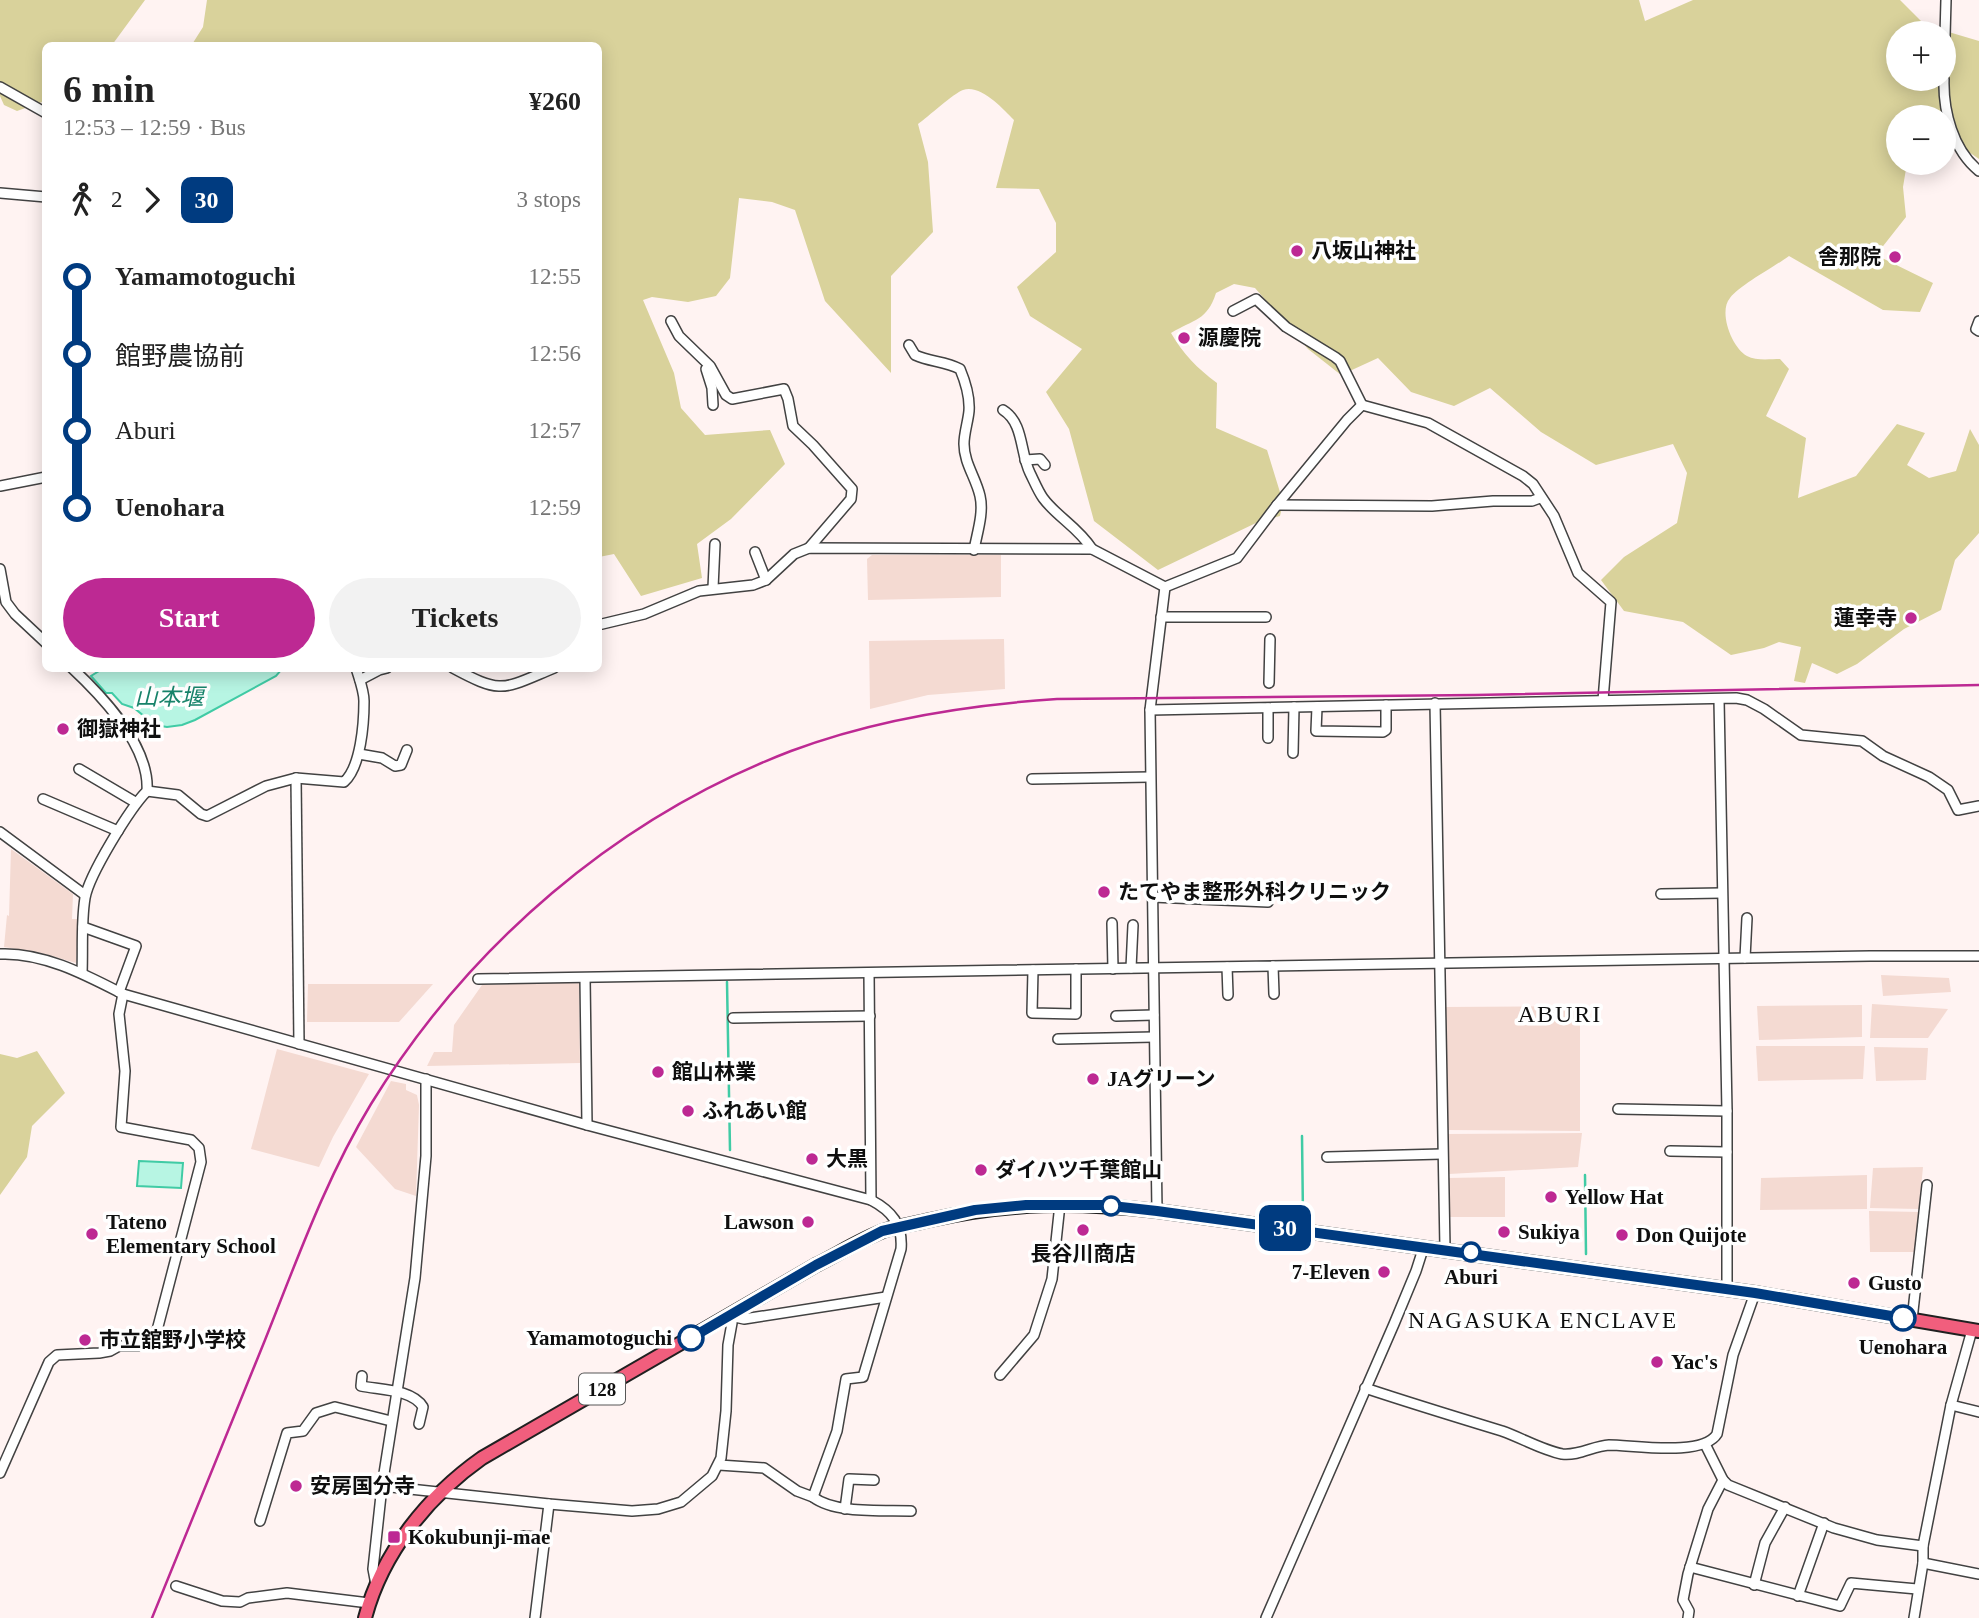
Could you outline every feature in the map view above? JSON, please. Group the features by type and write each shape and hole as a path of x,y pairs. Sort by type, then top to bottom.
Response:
{"highway":[{"name":"128","path":"365,1618 376,1585 407,1531 440,1492 466,1469 816,1265 882,1231 975,1210 1060,1204 1157,1211 1445,1248 1755,1293 1976,1330"}],"street":[{"path":"1945,21 1946,0"},
{"path":"0,87 42,111"},
{"path":"1946,91 1950,125 1962,151 1979,171"},
{"path":"0,193 42,197"},
{"path":"1233,311 1256,299 1286,327 1340,361 1362,405 1428,423 1533,484 1554,516 1578,573 1611,602 1602,701"},
{"path":"671,321 679,336 710,366 726,395 732,399 784,389 793,426 852,489 851,499 808,548"},
{"path":"1979,321 1976,329 1979,331"},
{"path":"909,345 915,355 929,361 949,363 960,369 965,382 969,408 965,454 981,503 974,550"},
{"path":"702,357 712,388 713,405"},
{"path":"602,624 644,614 699,591 746,586 766,580 794,554 808,548 1092,549 1165,586 1237,558 1277,505 1362,405"},
{"path":"1003,410 1010,415 1017,428 1029,471 1044,499 1082,533 1092,549"},
{"path":"1026,460 1040,460 1045,465"},
{"path":"0,486 42,478"},
{"path":"1277,505 1432,506 1482,501 1532,501 1540,498"},
{"path":"713,588 715,544"},
{"path":"755,552 766,580"},
{"path":"0,569 6,602 42,639"},
{"path":"1157,1211 1150,710 1165,586"},
{"path":"1161,617 1266,617"},
{"path":"1269,683 1270,639"},
{"path":"76,672 118,716 145,764 148,778 147,791 135,802 85,895 82,973"},
{"path":"147,791 178,795 207,816 266,786 296,778 344,782 351,776 359,754 364,698 357,672"},
{"path":"360,680 375,672"},
{"path":"460,672 481,683 501,688 510,687 545,672"},
{"path":"1718,700 1727,1111 1727,1289"},
{"path":"1150,710 1747,700 1801,735 1861,741 1883,756 1929,777 1948,790 1958,810 1979,806"},
{"path":"1435,704 1445,1248"},
{"path":"1317,707 1316,731 1382,732 1386,730 1386,705"},
{"path":"1293,753 1294,707"},
{"path":"1268,708 1268,738"},
{"path":"359,754 382,758 395,766 401,765 407,750"},
{"path":"79,769 135,802"},
{"path":"1032,779 1150,777"},
{"path":"296,778 299,1044"},
{"path":"43,799 118,831"},
{"path":"0,832 85,895"},
{"path":"1661,894 1722,894"},
{"path":"1152,897 1268,902"},
{"path":"1745,958 1747,918"},
{"path":"1112,923 1113,969"},
{"path":"1131,968 1133,925"},
{"path":"0,1473 49,1362 57,1355 99,1353 119,1346 145,1346 155,1338 201,1162 199,1149 191,1140 121,1127 125,1071 119,1014 121,993 136,946 83,927"},
{"path":"1,956 28,955 82,973 121,993 587,1125 871,1200 891,1213 900,1227 901,1249 863,1377 846,1379 837,1431 813,1497"},
{"path":"478,979 1979,956"},
{"path":"1273,966 1274,994"},
{"path":"1227,967 1228,995"},
{"path":"1033,970 1032,1013 1076,1014 1076,969"},
{"path":"869,973 871,1200"},
{"path":"585,978 587,1125"},
{"path":"1116,1016 1154,1015"},
{"path":"733,1018 870,1016"},
{"path":"1058,1039 1154,1038"},
{"path":"376,1585 373,1569 382,1486 415,1278 427,1112 426,1079"},
{"path":"1618,1109 1727,1111"},
{"path":"1670,1151 1727,1152"},
{"path":"1327,1157 1442,1154"},
{"path":"1912,1320 1927,1185"},
{"path":"1000,1375 1034,1335 1052,1279 1060,1204"},
{"path":"1266,1618 1424,1246"},
{"path":"1365,1388 1502,1431 1560,1453 1573,1454 1607,1445 1659,1449 1705,1444 1717,1434 1737,1341 1755,1293"},
{"path":"382,1486 632,1511 666,1507 681,1502 705,1484 719,1465 726,1411 728,1345 732,1323 730,1316 744,1319 886,1297"},
{"path":"1914,1618 1923,1563 1923,1546 1951,1405 1976,1330"},
{"path":"362,1376 361,1386 412,1396 420,1402 423,1407 419,1424"},
{"path":"1951,1405 1979,1412"},
{"path":"260,1521 287,1433 303,1431 316,1413 335,1407 391,1421"},
{"path":"1705,1444 1728,1486 1877,1540 1923,1546"},
{"path":"719,1465 764,1468 797,1491 824,1505 845,1509 911,1511"},
{"path":"845,1509 849,1479 874,1480"},
{"path":"1688,1618 1689,1611 1683,1600 1690,1567 1708,1509 1723,1479"},
{"path":"535,1618 549,1504"},
{"path":"1754,1585 1765,1543 1785,1507"},
{"path":"1798,1596 1824,1523"},
{"path":"523,1536 546,1538"},
{"path":"1923,1563 1979,1574"},
{"path":"1690,1567 1840,1606 1850,1583 1917,1589"},
{"path":"176,1586 222,1601 240,1602 248,1598 287,1593 369,1603"}],"shaded area":[{"path":"0,0 145,0 114,42 42,42 42,102 17,111 4,105 0,96"},
{"path":"207,0 1639,0 1645,21 1693,0 1900,0 1921,21 1886,21 1886,91 1956,91 1956,34 1979,41 1979,159 1956,143 1956,105 1886,105 1886,175 1905,175 1903,187 1906,217 1876,255 1933,283 1920,312 1883,310 1789,256 1730,298 1725,312 1726,320 1732,338 1741,352 1755,359 1780,359 1789,369 1766,416 1806,438 1798,498 1856,476 1897,424 1925,433 1907,465 1929,478 1956,471 1970,429 1979,445 1979,533 1955,560 1941,610 1904,629 1857,664 1837,674 1812,663 1805,683 1794,681 1801,647 1779,642 1731,655 1683,622 1624,611 1601,580 1624,557 1677,523 1687,473 1673,444 1596,465 1541,432 1490,388 1454,406 1411,392 1378,358 1341,375 1308,349 1255,288 1234,284 1216,293 1204,314 1171,333 1191,360 1217,383 1216,428 1267,450 1283,502 1280,516 1258,522 1158,570 1094,521 1069,429 1046,392 1082,349 1030,316 1017,287 1056,252 1056,223 1039,189 996,188 1014,120 984,94 970,89 954,96 918,124 928,162 933,232 891,276 891,373 825,301 795,210 772,202 739,198 730,278 716,296 688,302 652,297 643,300 674,373 681,408 705,435 770,430 785,464 731,519 697,544 702,578 641,596 614,554 602,556 602,42 194,42 203,27"},
{"path":"872,555 1001,555 1001,597 868,600 867,559"},
{"path":"1004,639 1005,689 928,695 870,709 869,641"},
{"path":"11,849 73,894 72,919 79,919 76,963 41,953 4,947 7,915 9,916"},
{"path":"1881,975 1949,978 1951,992 1883,996"},
{"path":"579,982 580,1063 427,1066 434,1052 452,1052 454,1025 482,985"},
{"path":"308,984 433,984 399,1022 307,1022"},
{"path":"1872,1004 1948,1009 1928,1038 1870,1038"},
{"path":"1862,1005 1862,1037 1759,1040 1757,1006"},
{"path":"1580,1006 1580,1131 1447,1130 1445,1007"},
{"path":"1756,1046 1865,1046 1863,1079 1758,1081"},
{"path":"1874,1047 1928,1048 1926,1080 1876,1081"},
{"path":"277,1049 369,1074 319,1167 251,1149"},
{"path":"37,1051 65,1093 32,1126 27,1157 0,1195 0,1054 17,1058"},
{"path":"391,1081 406,1084 406,1090 417,1095 416,1196 395,1189 356,1147"},
{"path":"1582,1133 1578,1167 1449,1174 1447,1134"},
{"path":"1923,1167 1919,1209 1870,1208 1873,1168"},
{"path":"1867,1175 1867,1209 1760,1210 1761,1178"},
{"path":"1505,1177 1505,1217 1448,1217 1447,1178"},
{"path":"1869,1211 1920,1212 1914,1252 1870,1252"}],"water":[{"name":"山本堰","path":"98,672 279,672 195,720 167,727 155,725 134,708 122,704 112,693 106,693 91,676"},
{"path":"139,1161 183,1163 181,1188 137,1186"}],"waterway":[{"path":"727,982 730,1150"},
{"path":"1302,1136 1303,1217"},
{"path":"1585,1175 1586,1254"}],"railway":[{"path":"152,1618 326,1190 371,1104 410,1046 453,991 501,940 552,893 607,850 665,812 727,779 791,751 856,730 922,715 1057,699 1475,695 1979,685"}],"bus line":[{"name":"30","path":"691,1338 816,1265 882,1231 975,1210 1067,1204 1157,1211 1445,1248 1755,1293 1903,1318"}],"place":[{"name":"八坂山神社","path":"1297,251"},
{"name":"舎那院","path":"1895,257"},
{"name":"源慶院","path":"1184,338"},
{"name":"蓮幸寺","path":"1911,618"},
{"name":"御嶽神社","path":"63,729"},
{"name":"たてやま整形外科クリニック","path":"1104,892"},
{"name":"館山林業","path":"658,1072"},
{"name":"JAグリーン","path":"1093,1079"},
{"name":"ふれあい館","path":"688,1111"},
{"name":"大黒","path":"812,1159"},
{"name":"ダイハツ千葉館山","path":"981,1170"},
{"name":"Yellow Hat","path":"1551,1197"},
{"name":"Lawson","path":"808,1222"},
{"name":"長谷川商店","path":"1083,1230"},
{"name":"Sukiya","path":"1504,1232"},
{"name":"Tateno Elementary School","path":"92,1234"},
{"name":"Don Quijote","path":"1622,1235"},
{"name":"Aburi","path":"1471,1252"},
{"name":"7-Eleven","path":"1384,1272"},
{"name":"Gusto","path":"1854,1283"},
{"name":"Uenohara","path":"1903,1318"},
{"name":"Yamamotoguchi","path":"691,1338"},
{"name":"市立舘野小学校","path":"85,1340"},
{"name":"Yac's","path":"1657,1362"},
{"name":"安房国分寺","path":"296,1486"},
{"name":"Kokubunji-mae","path":"394,1537"}],"district":[{"name":"ABURI","path":"1560,1014"},
{"name":"NAGASUKA ENCLAVE","path":"1543,1320"}]}
